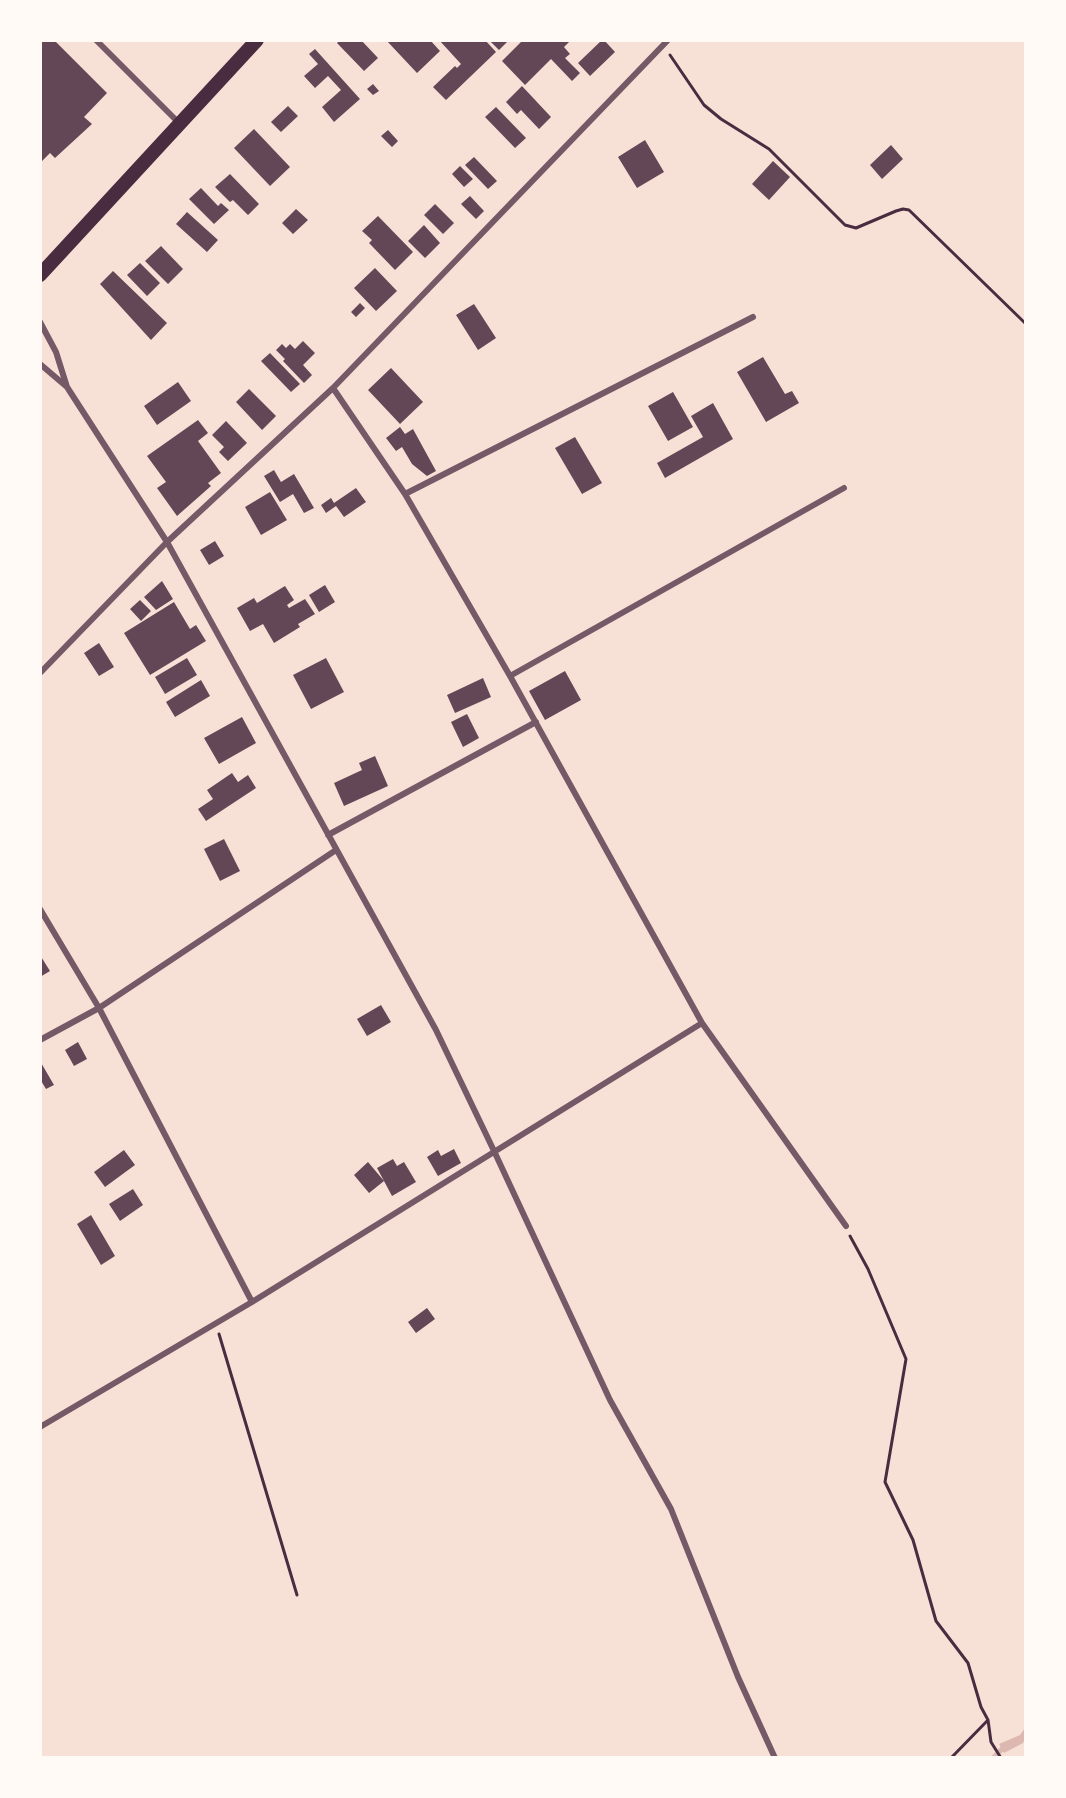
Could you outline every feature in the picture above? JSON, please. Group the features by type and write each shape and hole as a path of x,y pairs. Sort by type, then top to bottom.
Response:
{"highway":[{"path":"40,275 256,40"}],"street":[{"path":"96,40 180,124"},
{"path":"40,673 167,542 333,388 666,43"},
{"path":"405,494 753,317"},
{"path":"40,322 56,352 67,387 167,542 436,1030 610,1400 671,1509 738,1677 775,1758"},
{"path":"40,364 67,387"},
{"path":"333,388 405,494 536,722 702,1023 846,1226"},
{"path":"510,676 844,488"},
{"path":"328,835 536,722"},
{"path":"40,1040 99,1008 336,850"},
{"path":"40,909 99,1008 252,1302"},
{"path":"40,1427 252,1302 702,1023"}],"path":[{"path":"666,43 704,105 721,119 769,149 845,225 856,228 896,211 909,210 1026,324"},
{"path":"846,1226 868,1269 906,1359 885,1482 913,1540 936,1621 968,1663 981,1707 988,1720 991,1742 1001,1758"},
{"path":"215,1323 297,1595"},
{"path":"951,1758 988,1720"}],"shaded area":[{"path":"1025,1728 1023,1743 1004,1753 999,1744 1020,1735"}],"building":[{"path":"40,40 54,40 107,93 84,117 92,124 55,158 50,153 40,163"},
{"path":"340,40 361,40 378,58 364,71 337,43"},
{"path":"386,40 430,40 440,51 417,73"},
{"path":"439,40 485,40 496,52 446,100 433,87 455,66 457,68 461,64"},
{"path":"489,40 509,40 499,50"},
{"path":"523,40 571,40 564,47 570,54 565,58 580,73 572,81 551,59 525,85 502,61"},
{"path":"602,40 615,52 590,76 578,63"},
{"path":"315,49 360,99 334,122 322,107 341,90 328,76 315,88 304,76 318,64 309,54"},
{"path":"373,84 379,91 373,95 367,89"},
{"path":"522,86 551,117 539,129 521,110 517,114 506,102"},
{"path":"288,106 298,116 281,132 271,122"},
{"path":"496,107 526,138 515,148 485,117"},
{"path":"254,129 290,167 270,186 234,148"},
{"path":"388,130 398,141 392,147 381,136"},
{"path":"645,140 664,172 637,188 618,157"},
{"path":"891,145 903,159 882,179 870,165"},
{"path":"474,157 497,181 488,189 465,165"},
{"path":"773,161 790,177 769,200 752,184"},
{"path":"460,166 473,179 464,187 452,174"},
{"path":"230,174 259,204 248,215 215,187"},
{"path":"201,188 218,206 221,203 229,210 214,224 189,199"},
{"path":"470,196 484,211 476,219 461,204"},
{"path":"435,204 454,223 443,234 424,215"},
{"path":"296,209 308,220 293,234 282,223"},
{"path":"187,212 218,240 207,252 176,224"},
{"path":"378,216 413,252 395,270 369,243 372,240 362,231"},
{"path":"424,225 440,243 425,258 408,241"},
{"path":"161,246 183,269 168,284 145,261"},
{"path":"140,263 160,283 147,296 127,275"},
{"path":"375,268 397,291 376,311 354,288"},
{"path":"113,271 167,323 151,340 100,284"},
{"path":"360,303 365,308 356,317 351,312"},
{"path":"474,304 496,338 478,350 456,315"},
{"path":"303,341 315,353 303,365 312,375 304,383 276,350 282,344 286,348 290,344 295,349"},
{"path":"270,353 300,384 291,392 261,361"},
{"path":"763,357 785,394 792,391 799,403 766,422 737,372"},
{"path":"391,368 423,402 400,424 368,390"},
{"path":"178,382 191,401 157,425 144,406"},
{"path":"249,389 276,416 262,430 236,402"},
{"path":"673,392 693,427 668,441 648,406"},
{"path":"713,403 733,439 665,478 657,463 703,437 691,416"},
{"path":"198,420 208,433 198,441 221,473 208,483 211,486 177,516 157,488 166,482 147,456"},
{"path":"226,421 247,443 228,461 219,452 224,447 212,435"},
{"path":"400,427 405,434 413,429 436,471 427,476 412,464 402,447 396,451 386,438"},
{"path":"575,437 602,483 582,494 555,448"},
{"path":"274,470 281,482 294,474 314,508 304,513 293,494 280,502 264,476"},
{"path":"356,488 366,502 344,517 336,506 326,513 321,505 331,498 334,503"},
{"path":"270,492 287,520 261,535 245,507"},
{"path":"215,541 224,556 209,565 200,550"},
{"path":"162,581 173,599 156,610 144,597"},
{"path":"325,585 335,602 319,612 309,595"},
{"path":"285,586 294,600 287,605 289,608 305,599 315,614 298,624 300,627 274,643 263,624 250,631 237,608 254,598 257,603"},
{"path":"140,600 151,611 141,621 130,609"},
{"path":"174,602 190,629 196,625 206,641 150,675 124,633"},
{"path":"99,643 114,667 99,676 84,653"},
{"path":"187,658 197,675 165,694 155,677"},
{"path":"326,658 344,692 311,709 293,675"},
{"path":"565,671 581,700 545,720 529,691"},
{"path":"483,678 491,697 455,713 447,695"},
{"path":"201,680 210,696 175,717 166,702"},
{"path":"467,714 479,738 463,747 451,722"},
{"path":"242,717 256,743 219,764 204,738"},
{"path":"375,756 388,786 344,806 334,783 362,770 359,763"},
{"path":"232,773 238,782 248,775 256,788 206,821 198,809 213,799 207,790"},
{"path":"224,839 240,871 220,881 204,849"},
{"path":"40,955 50,971 40,977"},
{"path":"381,1005 391,1022 367,1036 357,1019"},
{"path":"78,1042 87,1059 74,1066 65,1050"},
{"path":"40,1061 54,1085 46,1089 40,1079"},
{"path":"454,1149 461,1163 438,1176 427,1157 438,1150 441,1156"},
{"path":"124,1150 135,1165 105,1187 94,1172"},
{"path":"393,1159 397,1166 404,1162 416,1182 392,1196 377,1168"},
{"path":"368,1162 384,1181 369,1193 354,1175"},
{"path":"133,1189 143,1205 120,1221 109,1204"},
{"path":"91,1215 115,1256 101,1265 77,1224"},
{"path":"427,1308 435,1319 416,1333 408,1322"}],"waterway":[{"path":"993,1758 1005,1746"}]}
